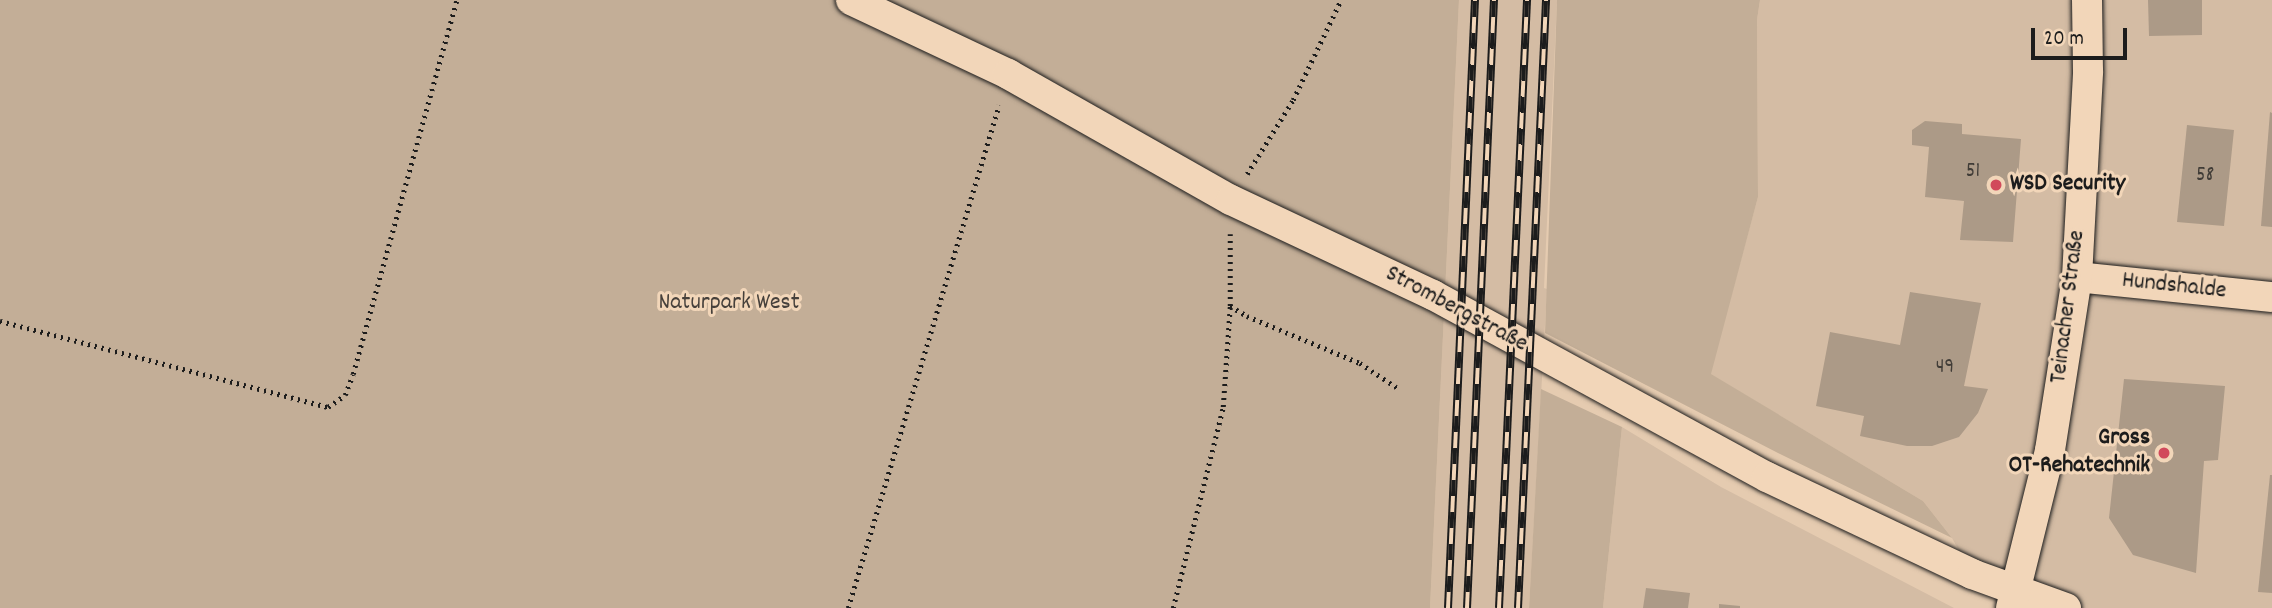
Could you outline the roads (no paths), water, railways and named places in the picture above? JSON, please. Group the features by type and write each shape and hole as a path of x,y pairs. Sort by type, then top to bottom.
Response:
{"street":[{"name":"Strombergstraße","path":"851,0 1009,74 1231,200 1433,295 1767,477 1972,574 2014,600 2066,608"},
{"name":"Teinacher Straße","path":"2014,600 2050,450 2077,278 2088,72 2087,0"},
{"name":"Hundshalde","path":"2077,278 2272,297"}],"railway":[{"path":"1448,608 1475,0"},
{"path":"1467,608 1494,0"},
{"path":"1499,608 1527,0"},
{"path":"1518,608 1546,0"}],"place":[{"name":"WSD Security","path":"1996,185"},
{"name":"Gross OT-Rehatechnik","path":"2164,453"}],"park label":[{"name":"Naturpark West","path":"729,304"}]}
